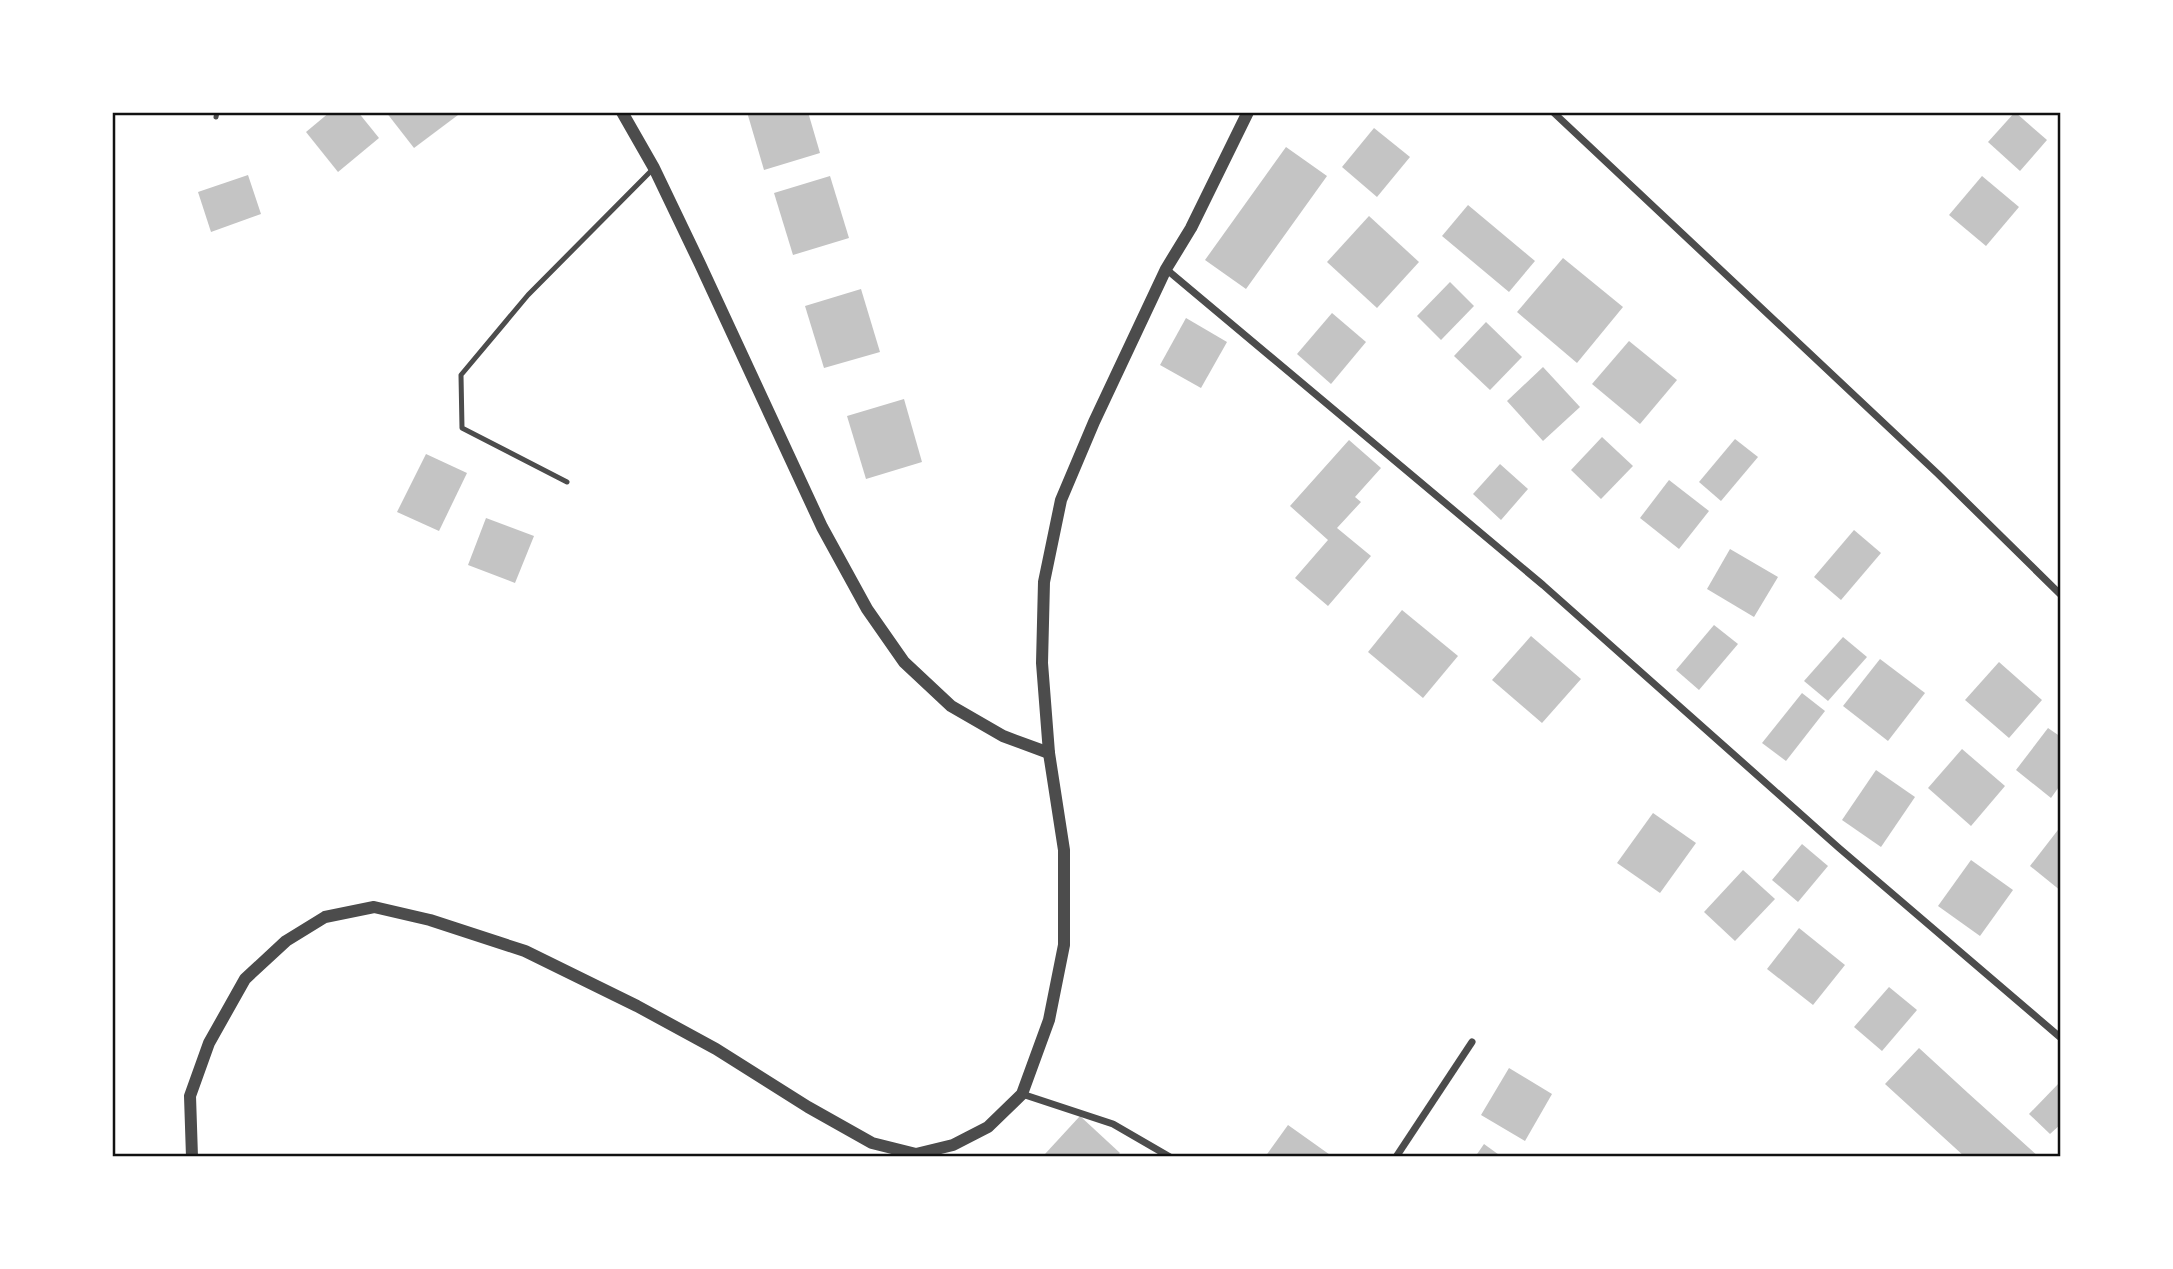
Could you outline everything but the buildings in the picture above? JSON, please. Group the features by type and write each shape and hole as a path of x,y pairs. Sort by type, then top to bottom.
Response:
{"street":[{"path":"622,112 654,168 822,527 867,609 904,662 951,706 1003,736 1048,753"},
{"path":"192,1157 190,1096 209,1043 244,979 285,941 325,916 374,907 430,920 525,951 637,1006 716,1049 808,1107 872,1143 916,1154 953,1145 988,1127 1022,1094 1049,1020 1064,945 1064,850 1048,753 1042,663 1044,582 1061,500 1094,422 1166,269 1191,228 1248,112"},
{"path":"1553,112 1938,474 2061,595"},
{"path":"1166,269 1543,585 1839,848 2061,1038"},
{"path":"1396,1157 1472,1042"},
{"path":"1022,1094 1113,1124 1170,1157"}],"lane":[{"path":"568,482 461,428 461,376 528,295 654,168"}]}
